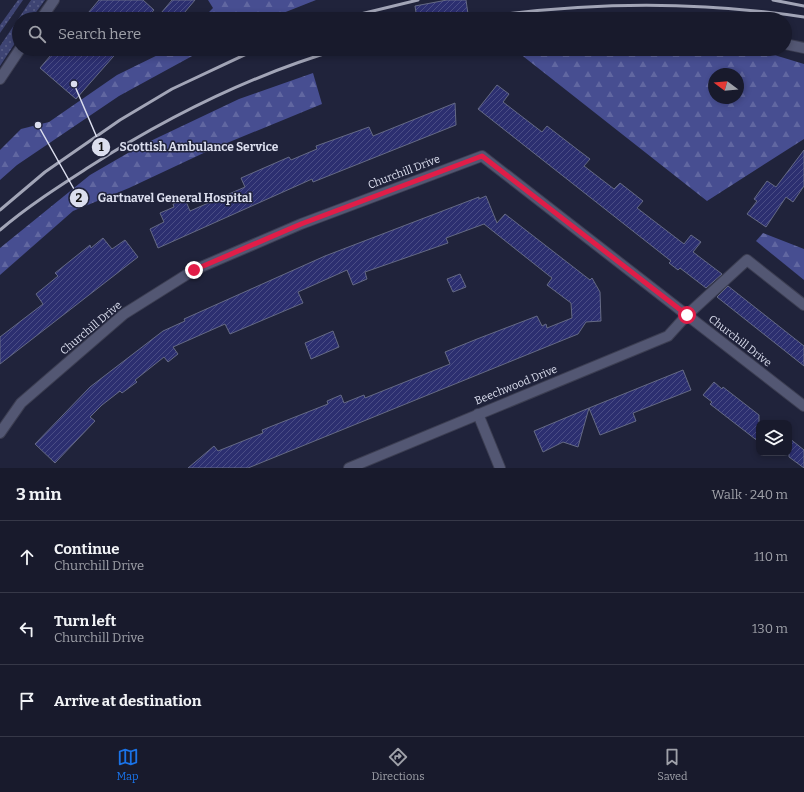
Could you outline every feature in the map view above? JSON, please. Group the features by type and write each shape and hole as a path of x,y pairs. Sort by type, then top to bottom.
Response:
{"street":[{"path":"46,12 54,0"},
{"path":"792,45 804,48"},
{"path":"0,79 15,56"},
{"name":"Churchill Drive","path":"0,433 21,403 124,314 194,270 301,224 482,156 804,406"},
{"name":"Beechwood Drive","path":"349,468 668,336 687,315 747,260 804,305"},
{"path":"478,414 500,468"}],"shaded area":[{"path":"18,0 23,0 15,12 12,12 12,16 0,33 0,25"},
{"path":"31,0 45,0 36,12 23,12"},
{"path":"12,28 12,48 0,66 0,46"}],"green space":[{"path":"208,0 316,0 286,12 209,12 213,8"},
{"path":"156,56 192,56 119,96 17,165 0,180 0,150 21,129 49,122 117,75"},
{"path":"523,56 778,56 804,64 804,139 707,201"},
{"path":"313,73 322,104 210,150 129,188 73,211 0,275 0,248 90,175 140,146 239,99"},
{"path":"763,233 804,249 804,280 756,241"}],"building":[{"path":"99,0 143,0 154,10 152,12 89,12"},
{"path":"172,0 195,0 185,12 162,12"},
{"path":"447,0 466,0 468,12 416,12 415,6"},
{"path":"50,56 114,56 76,99 40,68"},
{"path":"497,85 509,94 503,102 542,132 547,126 590,159 584,166 614,189 620,183 643,201 637,208 684,244 691,235 701,242 693,252 722,274 706,288 680,268 678,270 669,263 671,261 478,109"},
{"path":"455,103 456,125 313,182 312,179 158,248 150,229 164,222 160,213 174,207 173,204 185,199 190,211 245,187 241,178 289,157 291,160 317,149 316,146 369,127 373,136"},
{"path":"804,150 804,186 793,202 786,197 766,227 747,214 757,201 754,199 767,181 776,187"},
{"path":"486,196 497,223 505,214 590,280 592,278 600,292 601,321 586,322 578,334 248,468 188,468 214,446 218,451 263,433 262,430 328,404 327,401 341,395 344,403 364,395 365,398 450,364 445,352 477,339 537,316 542,326 546,324 547,328 572,318 571,303 547,285 552,278 484,224 446,238 448,243 365,272 367,279 353,285 347,270 298,292 303,303 230,334 225,324 173,347 178,354 168,362 164,357 135,380 137,382 122,393 120,391 102,405 90,417 95,421 55,463 35,444 90,387 163,331 185,321 184,319 325,256 479,197 479,199"},
{"path":"103,238 112,249 125,240 138,257 0,364 0,337 43,304 36,294 58,276 55,273 90,245 91,248"},
{"path":"460,274 466,287 453,292 447,279"},
{"path":"728,286 804,346 804,366 717,297"},
{"path":"333,331 339,347 311,359 305,343"},
{"path":"683,370 691,390 633,413 636,421 600,435 589,408"},
{"path":"714,382 722,389 723,387 759,415 759,420 756,420 756,440 710,404 712,402 703,395"},
{"path":"589,408 578,447 563,442 543,452 534,431"},
{"path":"792,440 804,450 804,468 789,457 792,456"}],"railway":[{"path":"369,12 418,0"},
{"path":"773,0 804,6"},
{"path":"522,12 595,6 637,5 720,8 762,12"},
{"path":"792,16 804,17"},
{"path":"0,210 45,172 120,120 172,89 242,56"},
{"path":"0,230 55,189 149,131 210,99 274,71 317,56"}],"place":[{"name":"Scottish Ambulance Service","path":"74,84"},
{"name":"Gartnavel General Hospital","path":"38,125"}],"route":[{"path":"194,270 301,224 482,156 687,315"}]}
